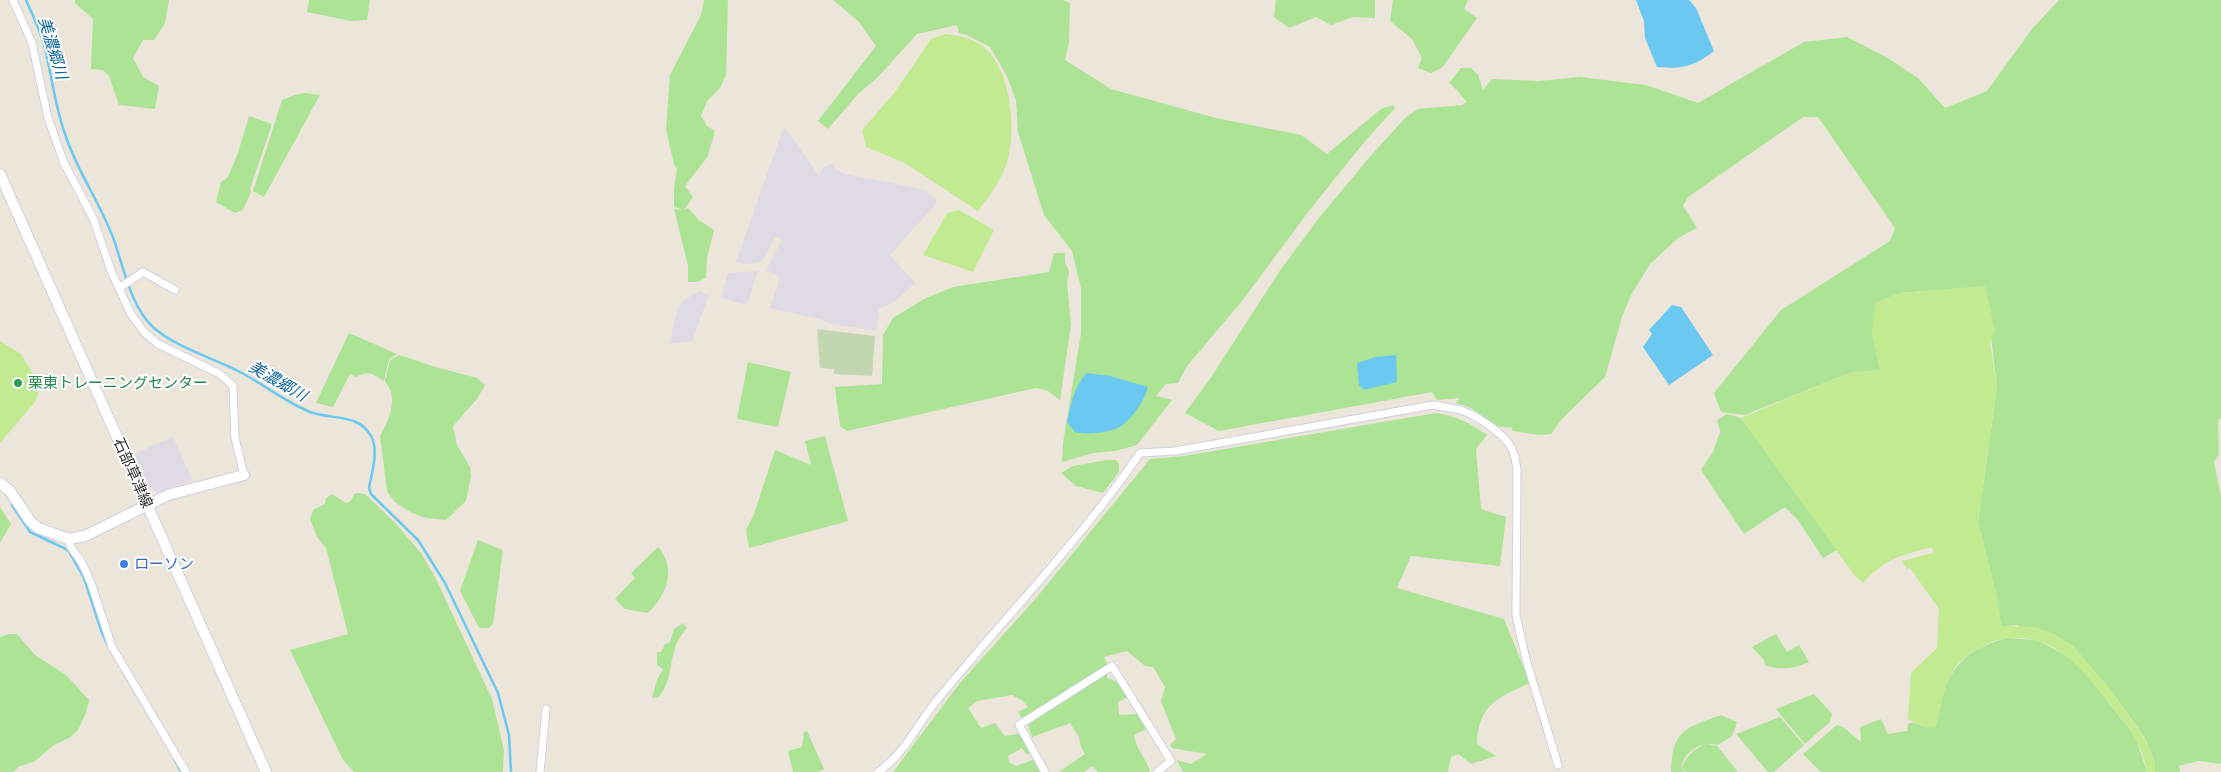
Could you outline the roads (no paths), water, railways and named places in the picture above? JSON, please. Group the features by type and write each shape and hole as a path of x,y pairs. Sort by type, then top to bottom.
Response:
{"main road":[{"name":"石部草津線","path":"0,174 266,772"},
{"path":"0,483 10,491 30,521 38,528 69,539 85,536 168,495 244,475"}],"street":[{"path":"13,0 32,43 48,118 64,163 93,218 112,273 121,287 131,314 158,344 220,374 233,386 233,426 244,475"},
{"path":"121,287 143,272 175,290"},
{"path":"233,386 241,383"},
{"path":"878,772 885,768 907,743 936,700 1096,513 1140,453 1174,451 1434,405 1462,411 1477,419 1505,440 1511,447 1515,457 1517,470 1516,616 1558,765"},
{"path":"69,539 70,546 82,563 91,583 112,647 186,772"},
{"path":"1045,772 1019,725 1112,666 1171,761 1157,772"},
{"path":"540,772 546,709"}],"water":[{"path":"1636,0 1689,0 1696,8 1714,51 1700,61 1687,66 1674,68 1657,67 1645,38 1644,21"},
{"path":"1672,305 1681,307 1713,355 1669,385 1643,347 1652,334 1649,330"},
{"path":"1396,355 1397,382 1364,390 1359,385 1357,363 1376,357"},
{"path":"1086,373 1110,376 1148,387 1137,410 1123,425 1108,431 1080,433 1075,432 1067,422 1076,390"}],"waterway":[{"name":"美濃郷川","path":"26,0 43,43 59,113 70,148 110,229 134,300 146,320 163,335 183,347 238,371 301,408 318,414 352,420 366,429 371,436 374,448 374,461 369,488 371,494 418,540 445,583 498,693 509,735 511,772"},
{"path":"12,505 30,532 68,550 84,578 108,646"},
{"path":"122,670 151,719"},
{"path":"174,758 181,772"}],"place":[{"name":"栗東トレーニングセンター","path":"18,383"},
{"name":"ローソン","path":"124,564"}]}
